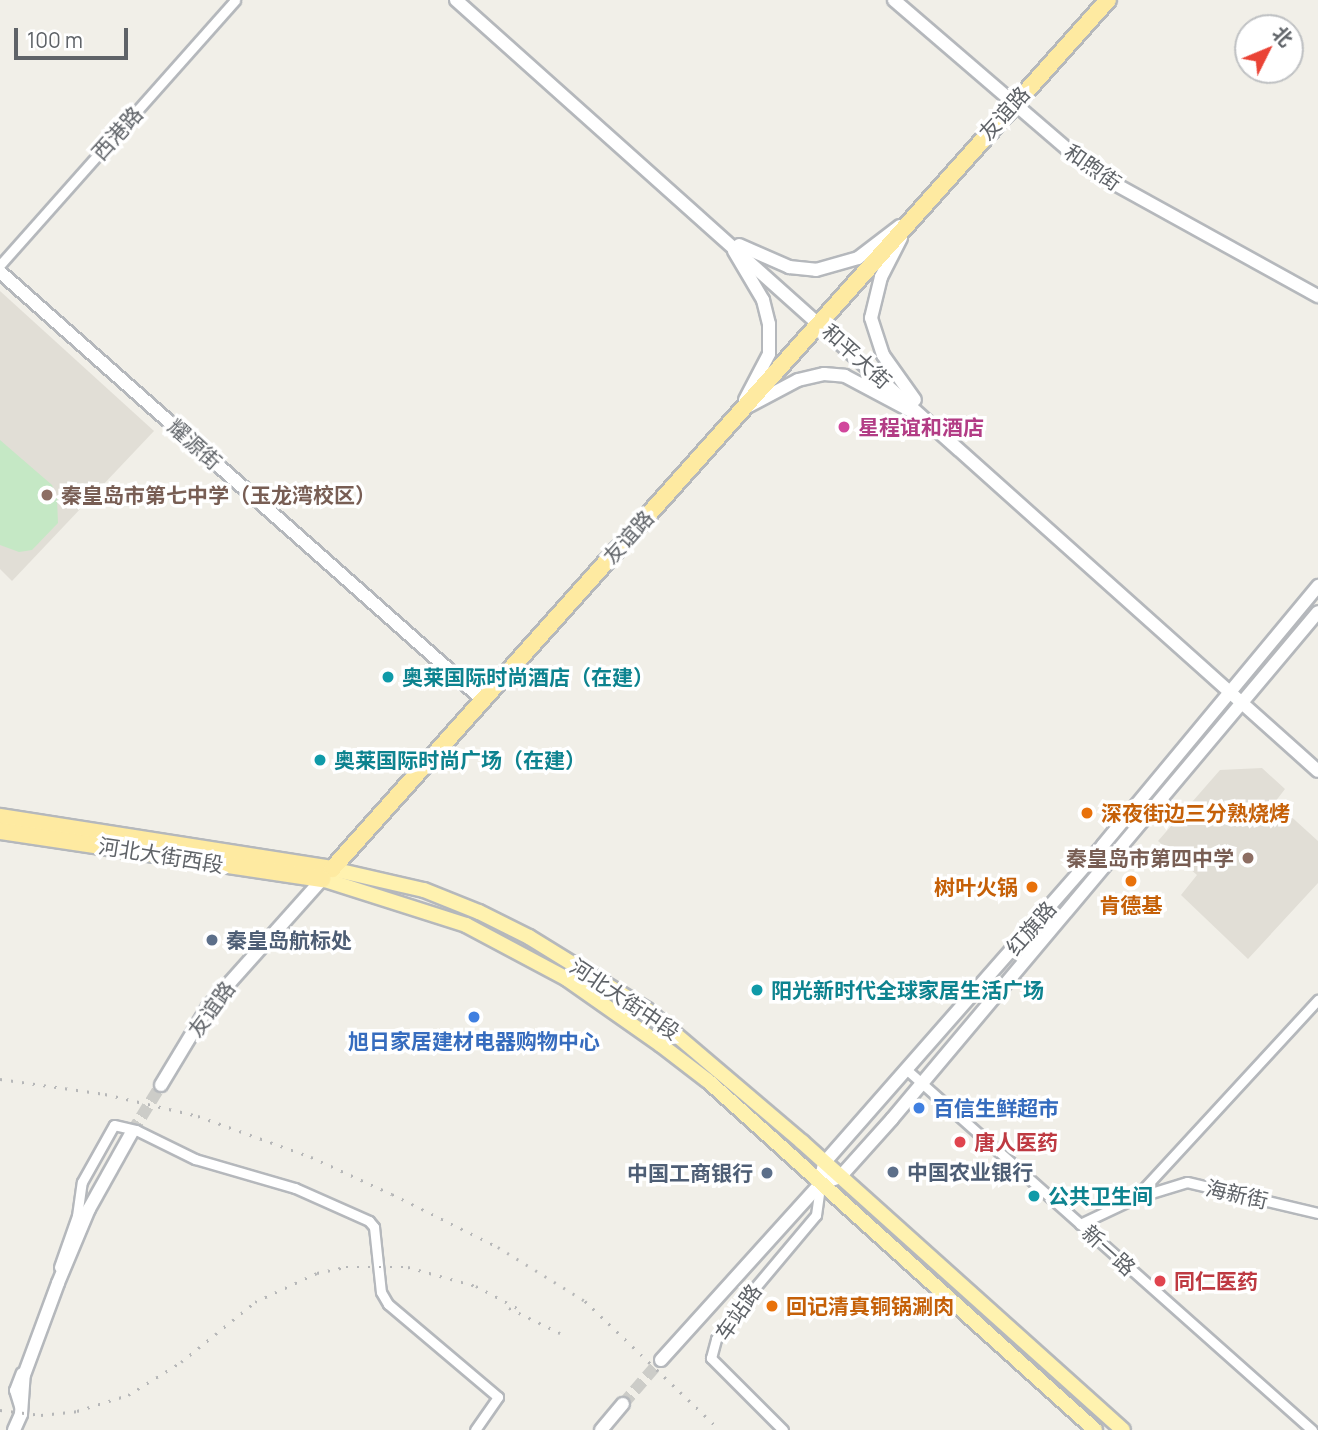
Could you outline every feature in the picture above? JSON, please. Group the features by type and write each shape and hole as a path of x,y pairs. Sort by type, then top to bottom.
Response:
{"highway":[{"name":"友谊路","path":"327,874 1013,103 1108,0"},
{"name":"河北大街中段","path":"0,817 327,874"},
{"name":"河北大街西段","path":"0,831 327,874"}],"main road":[{"name":"和平大街","path":"456,0 820,322 1318,771"},
{"name":"和煦街","path":"894,0 1095,173 1318,296"},
{"path":"726,239 789,267 816,270 858,258 913,216"},
{"path":"913,216 881,277 871,318 883,355 929,420"},
{"path":"726,239 763,300 769,324 769,354 740,411"},
{"name":"耀源街","path":"0,272 484,700"},
{"path":"740,411 798,380 824,374 845,376 929,420"},
{"name":"红旗路","path":"824,1163 1231,694 1318,586"},
{"path":"661,1360 820,1184 840,1177 923,1084 1318,612"},
{"path":"327,874 466,925 567,979 708,1081 1095,1430"},
{"name":"友谊路","path":"161,1084 208,1007 327,874"},
{"name":"河北大街中段","path":"327,874 424,890 479,912 584,970 689,1043 1123,1430"},
{"path":"14,1430 21,1414 24,1375 58,1283 89,1209 131,1132"},
{"path":"820,1184 824,1163"},
{"path":"601,1430 623,1404"}],"street":[{"name":"西港路","path":"0,265 235,0"},
{"path":"1135,1198 1318,1000"},
{"name":"新一路","path":"906,1070 1312,1430"},
{"path":"21,1414 14,1390 77,1216 82,1182 114,1125 136,1130 195,1159 295,1188 369,1221 374,1227 381,1292 388,1304 498,1397 475,1430"},
{"name":"海新街","path":"1080,1224 1135,1198 1187,1182 1318,1213"},
{"name":"车站路","path":"783,1430 711,1358 716,1339 737,1309 816,1215 820,1184"}],"shaded area":[{"name":"秦皇岛市第七中学（玉龙湾校区）","path":"0,291 154,431 12,581 0,569"},
{"name":"秦皇岛市第四中学","path":"1262,768 1285,789 1275,802 1318,841 1318,883 1248,959 1181,895 1197,875 1158,841 1220,770"}],"green space":[{"path":"0,440 52,485 57,499 58,523 32,550 19,552 0,545"}],"tunnel":[{"path":"132,1132 161,1085"},
{"path":"623,1404 661,1360"}],"railway":[{"path":"0,1079 105,1094 198,1116 311,1157 392,1194 498,1247 585,1301 720,1430"},
{"path":"0,1410 41,1415 77,1411 128,1395 181,1362 255,1302 317,1273 346,1267 408,1267 476,1286 521,1310"},
{"path":"509,1308 560,1333"}],"place":[{"name":"星程谊和酒店","path":"844,427"},
{"name":"秦皇岛市第七中学（玉龙湾校区）","path":"47,495"},
{"name":"奥莱国际时尚酒店（在建）","path":"388,677"},
{"name":"奥莱国际时尚广场（在建）","path":"320,760"},
{"name":"深夜街边三分熟烧烤","path":"1087,813"},
{"name":"秦皇岛市第四中学","path":"1248,858"},
{"name":"肯德基","path":"1131,881"},
{"name":"树叶火锅","path":"1032,887"},
{"name":"秦皇岛航标处","path":"212,940"},
{"name":"阳光新时代全球家居生活广场","path":"757,990"},
{"name":"旭日家居建材电器购物中心","path":"474,1017"},
{"name":"百信生鲜超市","path":"919,1108"},
{"name":"唐人医药","path":"960,1142"},
{"name":"中国农业银行","path":"893,1172"},
{"name":"中国工商银行","path":"767,1173"},
{"name":"公共卫生间","path":"1034,1196"},
{"name":"同仁医药","path":"1160,1281"},
{"name":"回记清真铜锅涮肉","path":"772,1306"}]}
